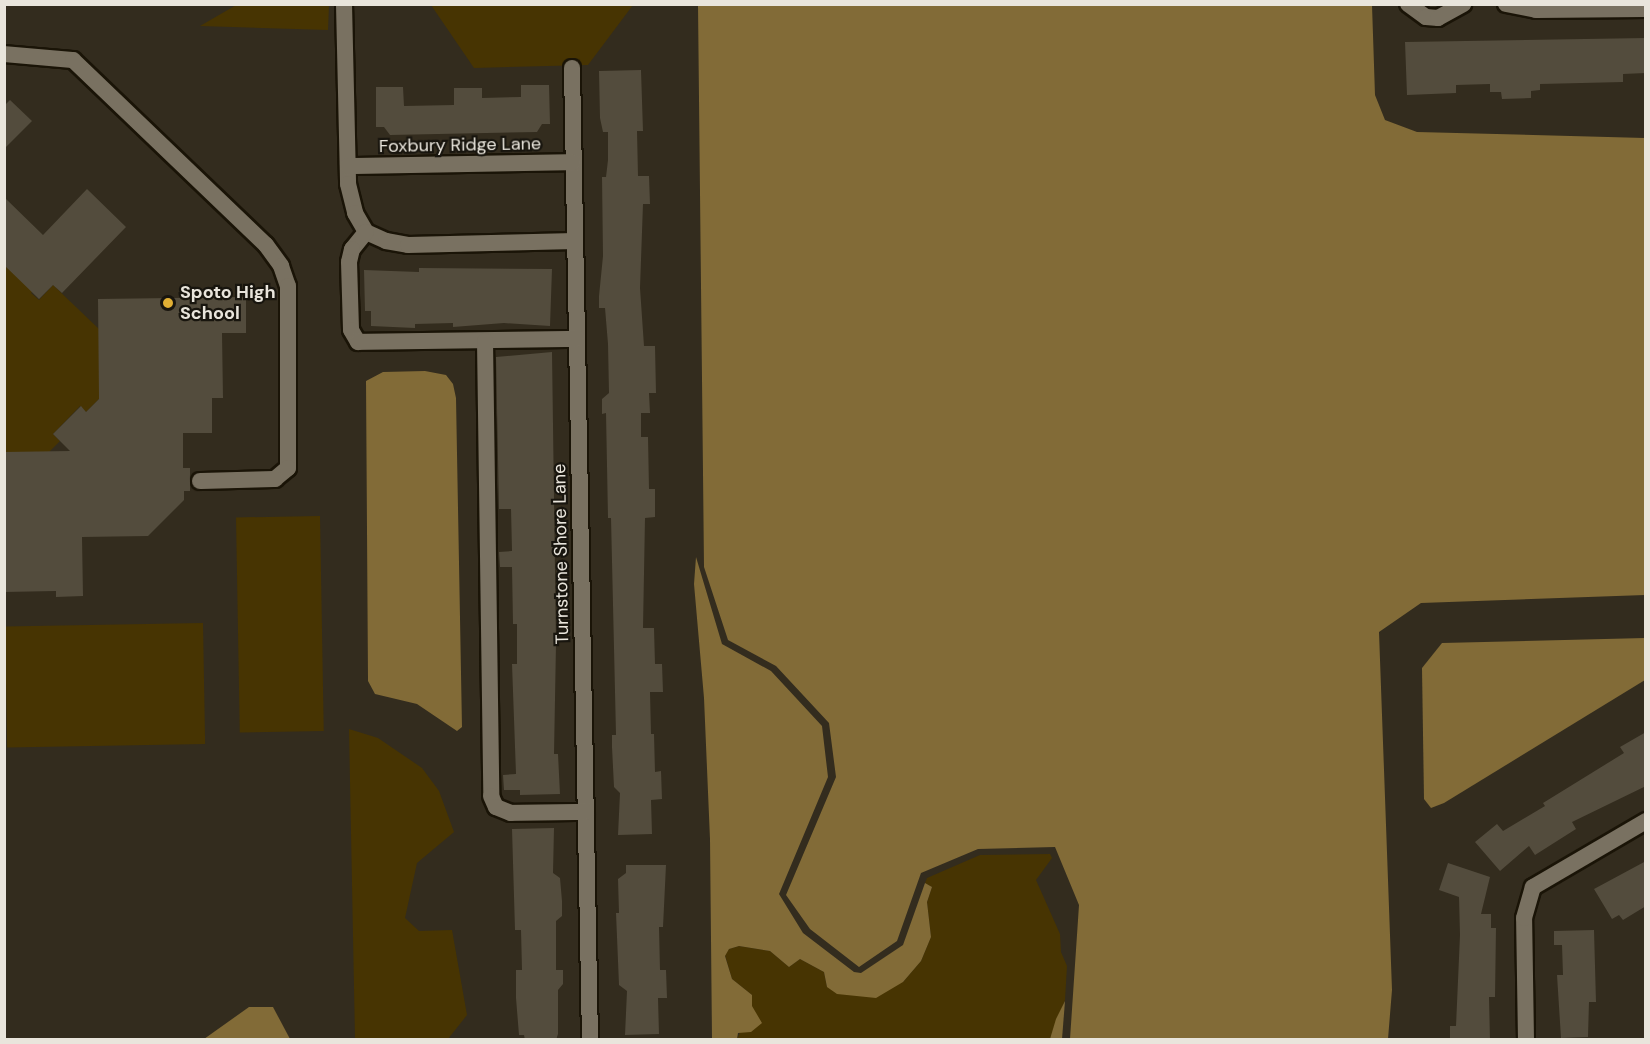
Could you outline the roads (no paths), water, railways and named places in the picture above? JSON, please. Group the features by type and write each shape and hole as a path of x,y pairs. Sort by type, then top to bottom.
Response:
{"street":[{"path":"345,4 348,166 355,213 366,232 386,241 408,245 575,241"},
{"path":"1408,4 1426,16 1438,18 1463,4"},
{"path":"1506,4 1536,10 1646,9"},
{"path":"4,54 74,60 266,245 281,266 288,286 288,468 275,479 200,481"},
{"name":"Turnstone Shore Lane","path":"572,68 590,1040"},
{"name":"Foxbury Ridge Lane","path":"348,166 573,162"},
{"path":"366,232 352,249 349,261 351,330 355,339 367,343 577,339"},
{"path":"485,341 491,796 496,807 511,813 586,812"},
{"path":"1526,1040 1524,918 1533,887 1646,821"}],"place":[{"name":"Spoto High School","path":"168,303"}]}
